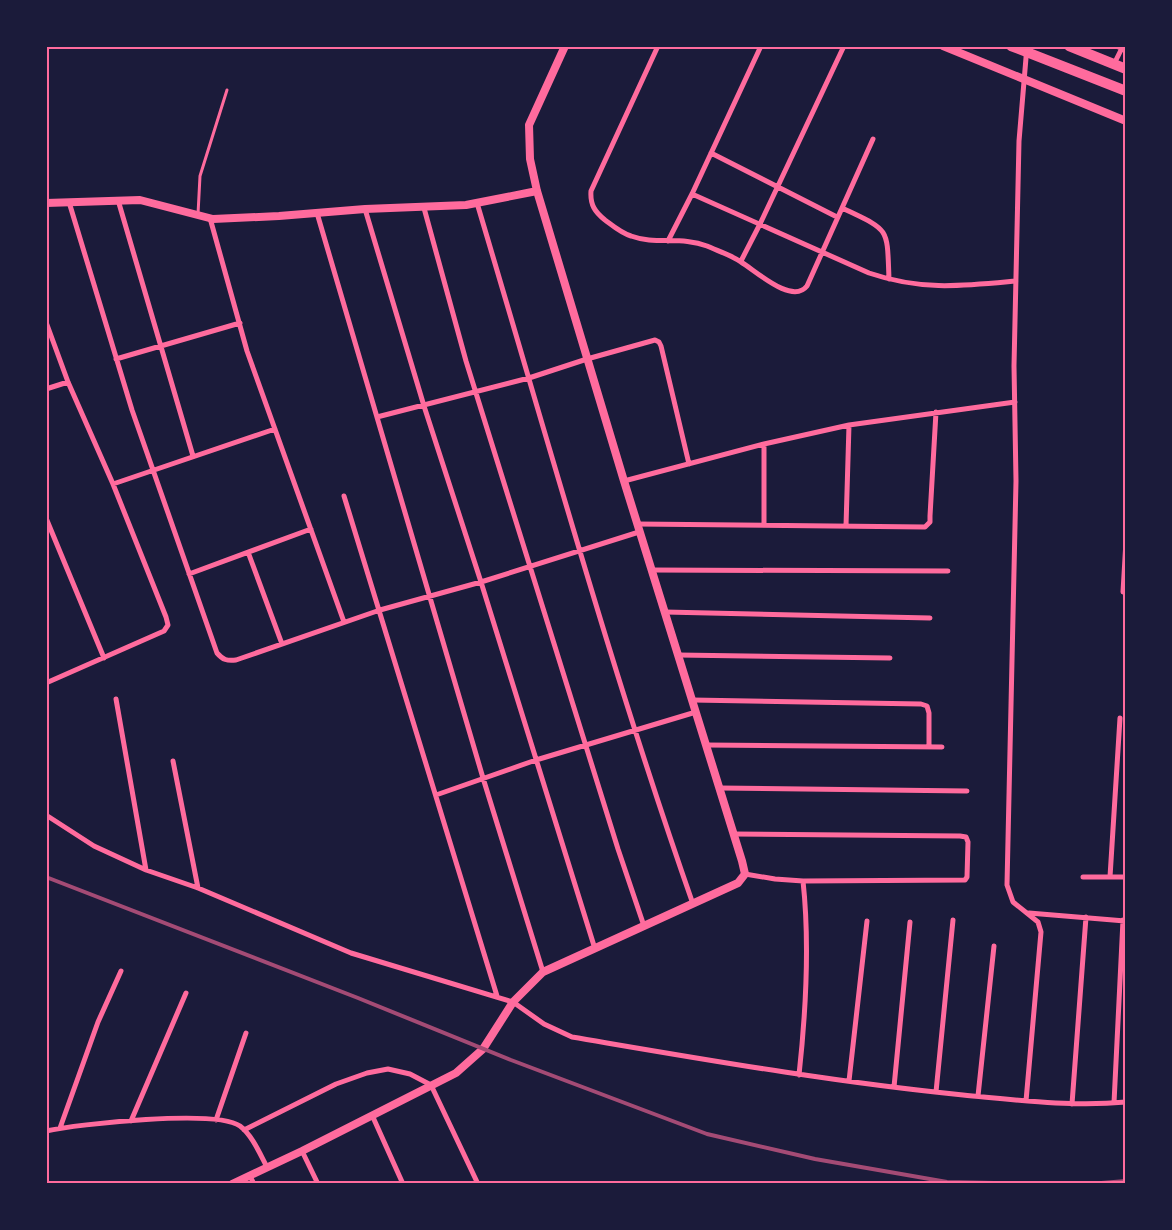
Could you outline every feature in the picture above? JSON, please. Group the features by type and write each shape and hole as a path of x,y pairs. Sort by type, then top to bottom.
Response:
{"main road":[{"path":"1011,46 1027,49 1126,91"},
{"path":"1069,46 1126,70"}],"street":[{"path":"565,46 529,125 530,159 537,191 587,359 745,874"},
{"path":"658,46 591,191 591,201 597,214 618,230 641,239 695,242 741,261 786,291 798,293 807,286 873,139"},
{"path":"668,241 761,46"},
{"path":"741,261 844,46"},
{"path":"943,46 1124,120"},
{"path":"1114,65 1124,48 1116,46"},
{"path":"1026,1101 1041,932 1038,922 1013,902 1007,885 1016,491 1016,281 1019,141 1027,49"},
{"path":"711,153 837,217"},
{"path":"46,203 140,200 210,218 279,216 365,209 424,208 478,203 537,191"},
{"path":"692,194 869,273 889,279 936,286 1016,281"},
{"path":"118,200 193,456"},
{"path":"69,202 116,359 152,470 217,653 222,659 228,661 236,660 380,610 481,582 580,551 638,528 764,525 920,527 928,525 936,412"},
{"path":"478,203 580,551 674,849 694,904"},
{"path":"424,208 476,393 529,566 644,926"},
{"path":"842,208 882,229 887,243 889,279"},
{"path":"365,209 424,406 595,948"},
{"path":"317,213 483,778 543,972"},
{"path":"210,218 247,351 344,622"},
{"path":"46,322 68,382 113,484 168,625 164,631 46,683"},
{"path":"116,359 240,323"},
{"path":"377,417 476,393 652,341 659,342 689,464"},
{"path":"46,390 68,382"},
{"path":"624,481 764,444 848,425 1015,402"},
{"path":"846,526 848,425"},
{"path":"113,484 275,429"},
{"path":"764,444 764,525"},
{"path":"344,496 497,996"},
{"path":"46,518 104,658"},
{"path":"189,574 311,529"},
{"path":"1123,592 1126,542"},
{"path":"248,552 282,644"},
{"path":"651,570 948,571"},
{"path":"664,612 930,618"},
{"path":"678,655 890,658"},
{"path":"116,699 146,870"},
{"path":"692,700 925,704 929,713 929,747"},
{"path":"436,796 536,760 696,712"},
{"path":"1110,877 1120,718"},
{"path":"1119,742 1126,742"},
{"path":"706,745 942,747"},
{"path":"173,761 198,888"},
{"path":"720,788 967,791"},
{"path":"46,815 94,846 146,870 198,888 351,953 497,996 512,1002 544,1024 572,1037 799,1074 936,1092 1072,1104 1126,1102"},
{"path":"734,834 964,836 967,839 967,877 965,880 803,881 774,880 745,874"},
{"path":"232,1184 302,1151 456,1073 483,1049 512,1002 543,972 738,883 745,874"},
{"path":"1083,876 1126,877"},
{"path":"799,1074 805,1010 806,922 803,881"},
{"path":"1026,912 1124,920 1114,1103"},
{"path":"1072,1104 1086,917"},
{"path":"936,1092 953,920"},
{"path":"849,1081 867,921"},
{"path":"894,1087 910,922"},
{"path":"978,1096 994,946"},
{"path":"60,1128 98,1022 120,971"},
{"path":"131,1120 186,993"},
{"path":"216,1120 246,1033"},
{"path":"244,1130 336,1084 367,1073 388,1069 410,1074 431,1086 478,1184"},
{"path":"372,1115 403,1184"},
{"path":"46,1131 131,1120 180,1118 216,1120 238,1124 244,1130 267,1167"},
{"path":"302,1151 318,1184"},
{"path":"250,1176 254,1184"}],"lane":[{"path":"198,215 200,176 227,90"}],"railway":[{"path":"46,877 358,998 511,1060 707,1134 815,1159 947,1182 1036,1184"},
{"path":"1089,1184 1126,1181"}]}
